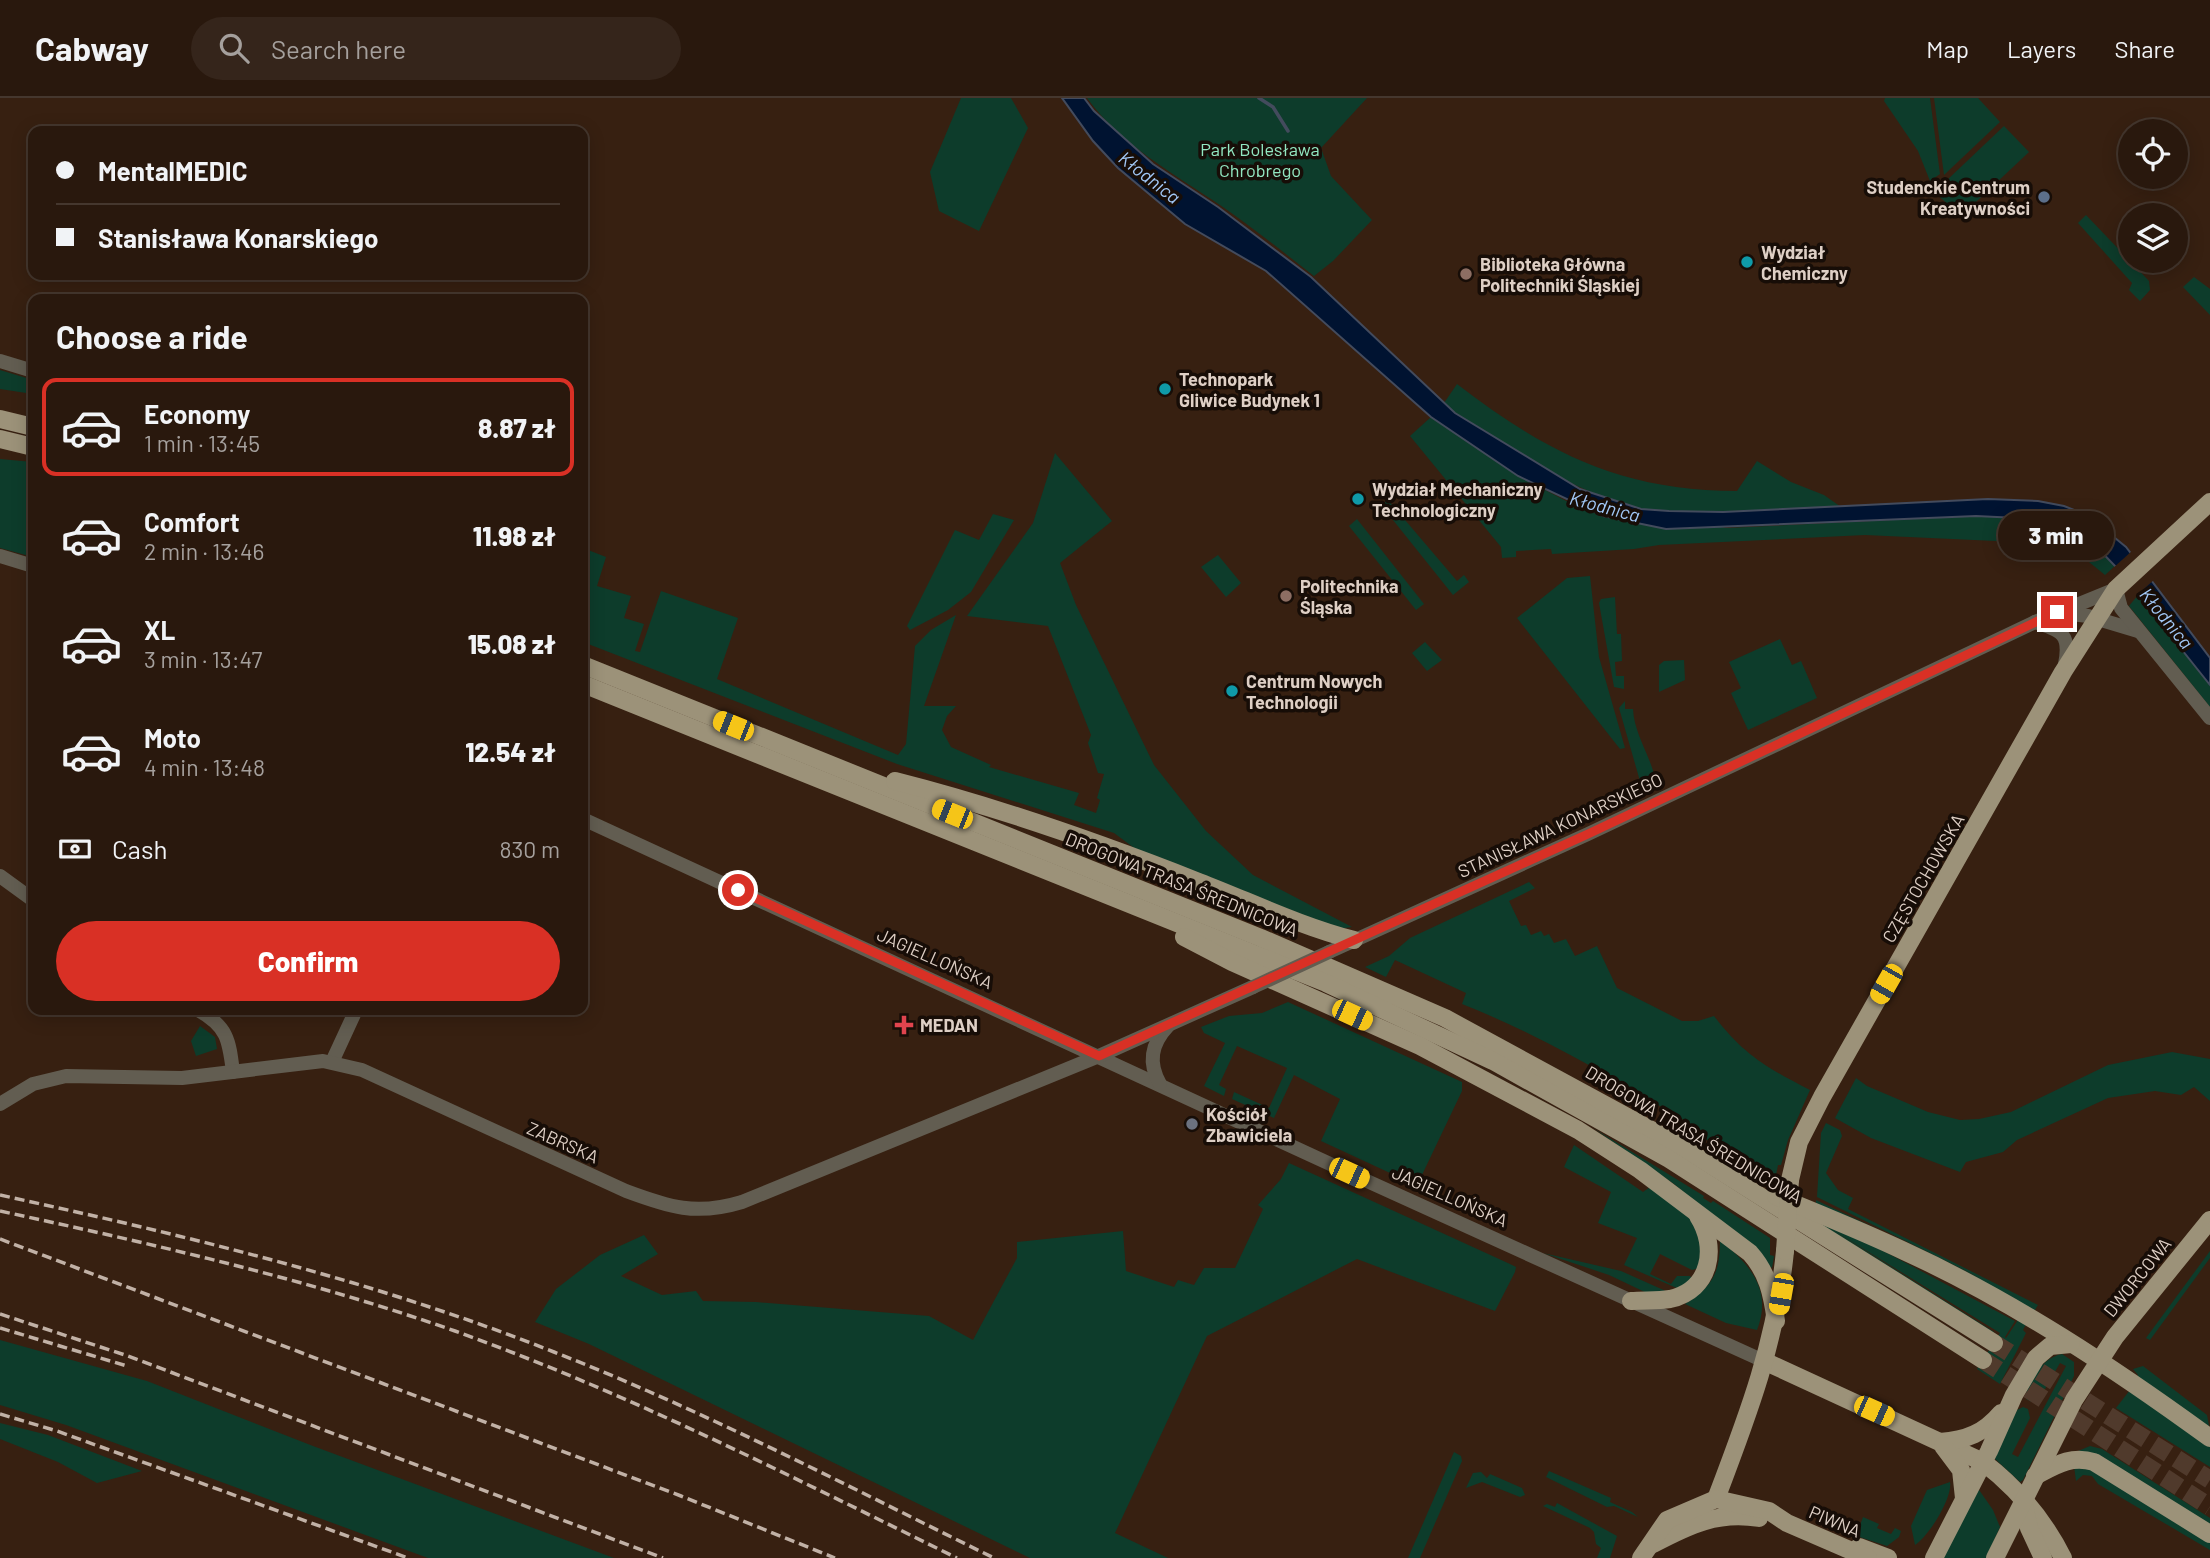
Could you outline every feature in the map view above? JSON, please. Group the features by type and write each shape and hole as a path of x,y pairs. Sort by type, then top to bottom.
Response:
{"main road":[{"path":"0,419 28,426"},
{"path":"0,439 28,446"},
{"path":"0,452 28,455"},
{"name":"CZĘSTOCHOWSKA","path":"1716,1499 1766,1362 1776,1321 1790,1180 1798,1142 2063,672 2116,589 2210,502"},
{"name":"DROGOWA TRASA ŚREDNICOWA","path":"588,667 1261,938 1397,996 1600,1100 1731,1177 1993,1343"},
{"name":"DROGOWA TRASA ŚREDNICOWA","path":"588,687 1326,984 1493,1061 1669,1159 1983,1360"},
{"path":"833,766 949,795 1064,832 1222,891 1301,925 1354,940"},
{"path":"1107,894 1232,962 1419,1046 1543,1111 1610,1150 1729,1236 1759,1263 1769,1283 1776,1321"},
{"path":"1301,925 1318,943 1323,955"},
{"path":"1731,1177 1905,1251 2024,1314 2099,1361 2210,1438"},
{"path":"1631,1301 1669,1299 1697,1284 1706,1271 1710,1254 1706,1228 1696,1213"},
{"name":"DWORCOWA","path":"1995,1558 2074,1400 2115,1337 2210,1220"},
{"path":"1934,1558 2012,1399 2040,1353 2050,1346 2071,1344"},
{"name":"JAGIELLOŃSKA","path":"1766,1362 1983,1462 2003,1478 2040,1517 2063,1558"},
{"path":"1939,1442 1976,1435 1989,1426 2012,1399"},
{"path":"1939,1442 1961,1470 1964,1499"},
{"path":"2035,1476 2068,1460 2083,1459 2094,1462 2210,1534"},
{"name":"PIWNA","path":"1645,1552 1667,1520 1716,1499 1769,1511 1787,1523 1868,1558"},
{"path":"2023,1501 2029,1528 2043,1558"},
{"name":"PIWNA","path":"1645,1552 1709,1518 1742,1516 1787,1523"},
{"path":"1919,1558 1947,1531"},
{"path":"1825,1539 1856,1546 1888,1558"}],"street":[{"path":"0,361 28,369"},
{"path":"0,556 28,564"},
{"path":"2116,589 2118,603 2138,631 2210,718"},
{"name":"STANISŁAWA KONARSKIEGO","path":"1099,1056 1588,834 2035,622 2116,589"},
{"path":"2057,612 2098,618 2138,631"},
{"path":"2035,622 2061,632 2067,640 2068,651 2063,672"},
{"name":"JAGIELLOŃSKA","path":"588,820 1766,1362"},
{"path":"0,876 28,896"},
{"path":"206,1015 217,1022 227,1034 233,1072"},
{"path":"332,1062 354,1015"},
{"path":"1160,1084 1153,1068 1153,1049 1157,1039 1170,1024"},
{"name":"ZABRSKA","path":"0,1104 24,1088 57,1078 170,1079 332,1062 362,1070 625,1191 671,1207 704,1210 742,1202 1099,1056"}],"green space":[{"path":"961,98 1011,98 1028,128 979,231 939,211 930,172"},
{"name":"Park Bolesława Chrobrego","path":"1087,98 1367,98 1321,148 1331,176 1372,220 1333,261 1314,276 1232,213 1132,144"},
{"path":"1885,98 1930,98 1940,174 1930,181 1918,151 1884,101"},
{"path":"1934,98 1978,98 2000,122 1944,175"},
{"path":"2004,126 2029,152 1961,216 1933,191 1930,183 1945,182"},
{"path":"2086,215 2118,249 2118,267 2078,223"},
{"path":"2123,273 2141,273 2149,281 2150,290 2140,301 2129,290 2132,283"},
{"path":"2194,277 2210,289 2210,315 2183,287"},
{"path":"0,370 28,378 28,393 0,389"},
{"path":"1457,384 1522,430 1587,463 1621,475 1657,484 1737,491 1757,461 1791,482 1824,495 1841,507 1664,511 1613,501 1543,468 1455,413 1444,403"},
{"path":"1431,417 1518,476 1570,503 1727,528 1976,516 2039,519 2082,534 2115,566 2105,575 2068,545 2061,544 1865,535 1659,545 1552,554 1551,549 1516,551 1516,557 1502,558 1501,547 1410,436"},
{"path":"1055,453 1112,521 1060,563 1076,605 1154,765 1206,831 1253,875 1352,927 1338,929 1137,850 1114,833 897,764 588,644 588,550 606,557 597,586 631,596 624,618 644,624 635,651 640,652 661,591 738,618 717,679 898,755 906,744 915,646 931,630 956,615 924,706 956,706 947,716 942,730 951,747 991,765 989,767 1079,793 1074,805 1096,813 1104,774 1098,773 1088,743 1091,735 1048,626 967,616 1033,523"},
{"path":"0,459 28,462 28,556 0,548"},
{"path":"1388,500 1457,581 1464,575 1469,582 1453,595 1381,505"},
{"path":"993,514 1014,520 971,592 948,610 910,630 907,626 955,530 979,540"},
{"path":"1357,519 1424,604 1416,610 1349,526"},
{"path":"1218,555 1241,583 1226,597 1201,567"},
{"path":"1590,576 1599,657 1625,748 1620,749 1517,618 1567,578"},
{"path":"2138,595 2210,685 2210,707 2129,606"},
{"path":"1615,597 1622,661 1615,662 1616,676 1624,676 1624,689 1614,687 1599,603 1601,599"},
{"path":"1780,639 1792,665 1801,661 1817,698 1748,730 1731,693 1741,688 1729,662"},
{"path":"1425,642 1442,660 1427,671 1412,653"},
{"path":"1684,660 1685,680 1659,692 1659,665 1664,661"},
{"path":"1625,701 1625,709 1633,709 1636,727 1656,782 1642,788 1619,708"},
{"path":"1529,882 1535,888 1509,901 1521,926 1526,925 1531,935 1541,931 1544,936 1549,934 1554,943 1566,939 1575,956 1597,946 1617,988 1682,1021 1698,1021 1714,1016 1746,1051 1781,1075 1810,1090 1776,1175 1705,1139 1707,1134 1587,1064 1494,1017 1462,1004 1466,993 1395,960 1386,977 1365,967 1389,956 1410,938"},
{"path":"1288,1002 1462,1082 1462,1091 1421,1177 1408,1171 1403,1179 1321,1141 1340,1099 1294,1075 1274,1118 1232,1099 1234,1092 1269,1108 1287,1068 1237,1046 1219,1085 1226,1089 1224,1096 1204,1086 1225,1043 1204,1033 1201,1027 1229,1016 1262,1013"},
{"path":"200,1026 215,1037 217,1049 196,1056 191,1041"},
{"path":"2172,1052 2210,1059 2210,1101 2194,1087 2181,1095 2155,1091 2108,1098 2017,1140 2003,1152 1966,1162 1960,1172 1871,1138 1835,1118 1856,1078 1867,1086 1928,1112 1960,1120 1979,1119 2011,1112 2108,1065"},
{"path":"1826,1123 1840,1130 1842,1136 1826,1173 1838,1190 1853,1198 1848,1209 2038,1305 2033,1313 1972,1278 1816,1203 1816,1200 1984,1280 1817,1197 1821,1133"},
{"path":"1593,1128 1770,1238 1770,1255 1774,1256 1772,1268 1674,1184"},
{"path":"1574,1145 1643,1192 1650,1187 1693,1219 1703,1237 1699,1268 1692,1270 1660,1254 1650,1274 1671,1284 1677,1276 1690,1276 1692,1279 1679,1289 1624,1265 1637,1238 1598,1223 1611,1192 1564,1167"},
{"path":"1289,1163 1510,1264 1516,1267 1515,1272 1495,1311 1357,1259 1207,1336 1115,1533 1168,1558 1030,1558 589,1344 535,1322 556,1289 600,1255 644,1235 658,1254 621,1276 662,1295 696,1291 703,1301 756,1302 929,1316 973,1340 1017,1258 1017,1242 1123,1231 1126,1271 1174,1287 1178,1280 1194,1285 1204,1268 1235,1268 1263,1209 1258,1205 1281,1179"},
{"path":"1825,1220 2015,1321 2006,1338 2018,1320 2026,1324 2023,1330 2026,1333 2000,1384 1977,1369 2000,1333 1828,1227 1994,1332 1992,1335 1821,1228"},
{"path":"1720,1240 1749,1268 1760,1290 1762,1302 1757,1330 1726,1323 1685,1304 1713,1278"},
{"path":"2210,1251 2210,1258 2150,1340 2146,1338"},
{"path":"1543,1253 1621,1271 1668,1292 1649,1294 1609,1275"},
{"path":"0,1340 147,1381 614,1558 428,1558 66,1425 0,1405"},
{"path":"2062,1354 2074,1362 2074,1376 2020,1482 1994,1458 2017,1410 2023,1407 2028,1409 2030,1418 2012,1454 2018,1457 2066,1366 2060,1363 2038,1401 2026,1399 2029,1385 2042,1365"},
{"path":"2143,1366 2207,1415 2210,1431 2136,1379 2138,1375 2133,1369"},
{"path":"2130,1390 2210,1446 2210,1467 2116,1408"},
{"path":"0,1423 48,1435 142,1471 97,1483 58,1462 0,1439"},
{"path":"2090,1446 2102,1449 2210,1518 2210,1528 2071,1454"},
{"path":"1454,1452 1461,1456 1462,1461 1420,1558 1408,1558"},
{"path":"2074,1466 2084,1466 2210,1539 2210,1550 2098,1484 2092,1476 2083,1475 2076,1481"},
{"path":"1549,1471 1611,1498 1610,1502 1638,1517 1614,1506 1607,1507 1546,1477"},
{"path":"1481,1472 1487,1478 1490,1474 1522,1488 1525,1495 1520,1497 1482,1482 1466,1488 1473,1473"},
{"path":"1950,1482 1948,1497 1939,1516 1915,1545 1911,1526 1927,1490"},
{"path":"1977,1487 1993,1510 2000,1527 1986,1558 1940,1558"},
{"path":"1557,1503 1617,1536 1610,1558 1597,1558 1601,1548 1596,1544 1594,1532 1590,1528 1543,1506 1547,1504 1555,1507"},
{"path":"1830,1516 1859,1528 1863,1517 1879,1524 1877,1528 1891,1534 1895,1528 1901,1531 1899,1537 1887,1546 1826,1526"}],"water":[{"name":"Kłodnica","path":"1062,98 1084,98 1094,111 1153,164 1218,207 1311,277 1455,413 1580,489 1641,509 1669,511 1723,512 1988,499 2038,501 2064,506 2087,515 2126,547 2210,658 2210,685 2115,566 2089,539 2059,524 2039,519 1976,516 1666,529 1603,516 1518,476 1431,417 1266,271 1185,224 1118,168 1093,141"}],"pier":[{"path":"2133,550 2155,579 2135,597 2112,569"}],"waterway":[{"path":"1259,98 1273,107 1288,131"}],"tunnel":[{"path":"1994,1343 2210,1480"},
{"path":"1983,1360 2210,1507"}],"railway":[{"path":"0,1195 280,1262 418,1303 487,1327 666,1399 994,1558"},
{"path":"0,1211 286,1279 455,1331 583,1381 646,1409 957,1558"},
{"path":"0,1239 681,1496 835,1558"},
{"path":"0,1314 128,1356 663,1558"},
{"path":"0,1328 127,1366"},
{"path":"0,1414 57,1431 408,1558"}],"place":[{"name":"Studenckie Centrum Kreatywności","path":"2044,197"},
{"name":"Wydział Chemiczny","path":"1747,262"},
{"name":"Biblioteka Główna Politechniki Śląskiej","path":"1466,274"},
{"name":"Technopark Gliwice Budynek 1","path":"1165,389"},
{"name":"Wydział Mechaniczny Technologiczny","path":"1358,499"},
{"name":"Politechnika Śląska","path":"1286,596"},
{"name":"Centrum Nowych Technologii","path":"1232,691"},
{"name":"MEDAN","path":"904,1025"},
{"name":"Kościół Zbawiciela","path":"1192,1124"}],"route":[{"path":"738,890 1099,1056 1588,834 2057,612"}]}
